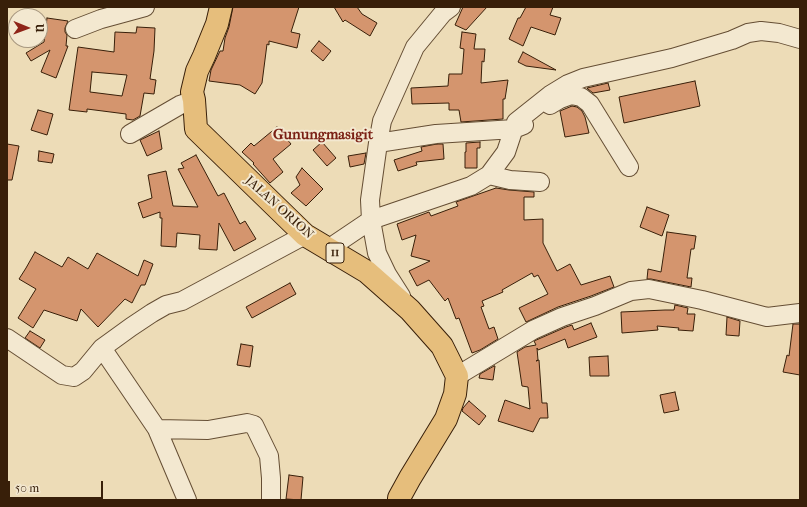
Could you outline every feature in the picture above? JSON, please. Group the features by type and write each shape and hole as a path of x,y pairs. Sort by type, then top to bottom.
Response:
{"highway":[{"name":"JALAN ORION","path":"221,7 216,24 197,71 192,92 196,129 305,235 367,272 410,310 442,346 457,376"},
{"path":"399,500 410,478 446,419 455,394 457,376"}],"street":[{"path":"75,29 101,19 145,7"},
{"path":"410,310 387,274 377,253 371,220 370,200 382,122 415,47 444,9"},
{"path":"328,249 371,220 472,186 489,175 506,152 516,122 550,95 568,84 583,78 672,58 732,40 748,33 761,31 779,33 800,39"},
{"path":"378,143 436,134 514,130 532,121 560,99 571,95 581,97 590,104 629,167"},
{"path":"130,134 180,105 194,100"},
{"path":"489,175 510,180 540,182"},
{"path":"7,338 62,375 74,377 83,371 102,348 152,313 166,305 182,301 305,235"},
{"path":"457,376 533,330 562,317 595,306 631,291 649,289 702,300 767,317 800,313"},
{"path":"102,348 157,429 187,500"},
{"path":"157,429 208,430 247,423 254,425 269,456 271,500"}],"building":[{"path":"233,7 299,7 291,32 300,34 297,48 269,41 269,45 267,44 262,83 255,94 240,85 209,81 211,70 220,51 223,51"},
{"path":"334,7 357,7 362,14 377,23 370,36 345,20 343,22"},
{"path":"463,7 487,7 466,30 455,25"},
{"path":"526,7 553,7 550,15 561,18 555,35 531,27 523,46 509,39 518,18 520,18"},
{"path":"48,18 68,21 65,32 67,35 66,46 68,46 56,78 41,72 50,50 31,61 26,53 34,48 48,48"},
{"path":"137,27 155,28 154,51 150,79 156,80 154,94 144,93 140,116 133,120 126,119 126,114 87,109 87,112 69,110 78,47 114,52 115,32 136,33","holes":["92,72 127,75 122,96 90,92"]},
{"path":"462,32 476,34 474,49 485,49 484,62 482,61 481,83 508,80 505,99 503,99 503,119 461,122 459,110 449,110 449,103 412,104 411,88 448,86 449,74 462,74 464,49 460,48"},
{"path":"319,41 331,51 323,61 311,51"},
{"path":"523,52 556,70 526,66 518,62"},
{"path":"695,81 700,106 624,123 619,97"},
{"path":"608,83 610,90 593,93 587,88"},
{"path":"572,106 577,107 582,111 589,133 565,137 560,111"},
{"path":"38,110 53,114 47,135 31,130"},
{"path":"277,127 291,144 273,159 283,172 270,183 253,164 254,163 242,152 251,143 254,146"},
{"path":"159,131 162,149 147,156 140,140"},
{"path":"322,142 336,158 327,166 313,150"},
{"path":"480,142 480,148 477,148 477,168 465,168 466,143"},
{"path":"7,144 19,146 12,180 7,180"},
{"path":"443,144 444,159 416,162 417,165 398,171 394,160 422,151 421,147"},
{"path":"39,151 54,154 52,163 38,161"},
{"path":"366,153 364,164 350,167 348,156"},
{"path":"196,155 218,196 224,193 240,224 245,221 256,239 234,251 219,223 217,250 199,249 200,235 177,233 176,247 161,246 162,218 160,218 160,212 143,218 138,203 152,198 148,175 166,171 173,206 198,207 178,169 184,168 181,163"},
{"path":"302,168 323,189 306,206 291,193 300,185 296,177"},
{"path":"496,188 534,192 534,197 524,197 524,220 543,219 543,243 557,271 570,264 581,285 610,276 614,287 558,307 526,322 519,308 548,294 538,275 534,277 532,273 502,290 503,292 482,301 484,306 481,307 489,329 494,327 498,339 472,353 459,318 456,319 448,298 445,301 429,280 417,286 409,271 430,261 411,256 416,235 402,240 397,224 429,212 431,216 458,206 456,202"},
{"path":"647,207 669,215 662,236 640,227"},
{"path":"667,232 696,236 694,249 691,249 687,278 692,278 691,287 647,279 648,269 661,272"},
{"path":"35,252 62,267 68,257 88,269 97,253 138,276 144,260 153,264 145,285 141,285 132,303 125,299 98,327 81,309 77,321 44,310 33,328 18,318 36,289 19,279"},
{"path":"290,283 296,294 252,318 246,307"},
{"path":"675,305 688,308 687,314 695,314 693,331 657,326 658,330 622,333 621,312 674,310"},
{"path":"727,317 740,321 739,336 726,335"},
{"path":"591,323 597,337 568,348 565,339 538,350 537,348 538,360 536,361 539,360 542,403 547,403 548,418 540,418 533,432 498,421 505,400 530,409 528,387 522,386 517,352 525,347 536,345 534,341 566,327 572,325 574,330"},
{"path":"793,324 800,324 800,375 783,372 787,355 789,356"},
{"path":"30,331 45,340 40,348 25,338"},
{"path":"241,344 253,346 250,367 237,365"},
{"path":"608,356 609,376 590,376 589,357"},
{"path":"494,366 493,380 479,378 480,374"},
{"path":"675,392 679,410 664,413 660,395"},
{"path":"469,401 486,416 479,425 462,411"},
{"path":"289,475 303,477 301,500 286,499"}],"district":[{"name":"Gunungmasigit","path":"323,135"}]}
